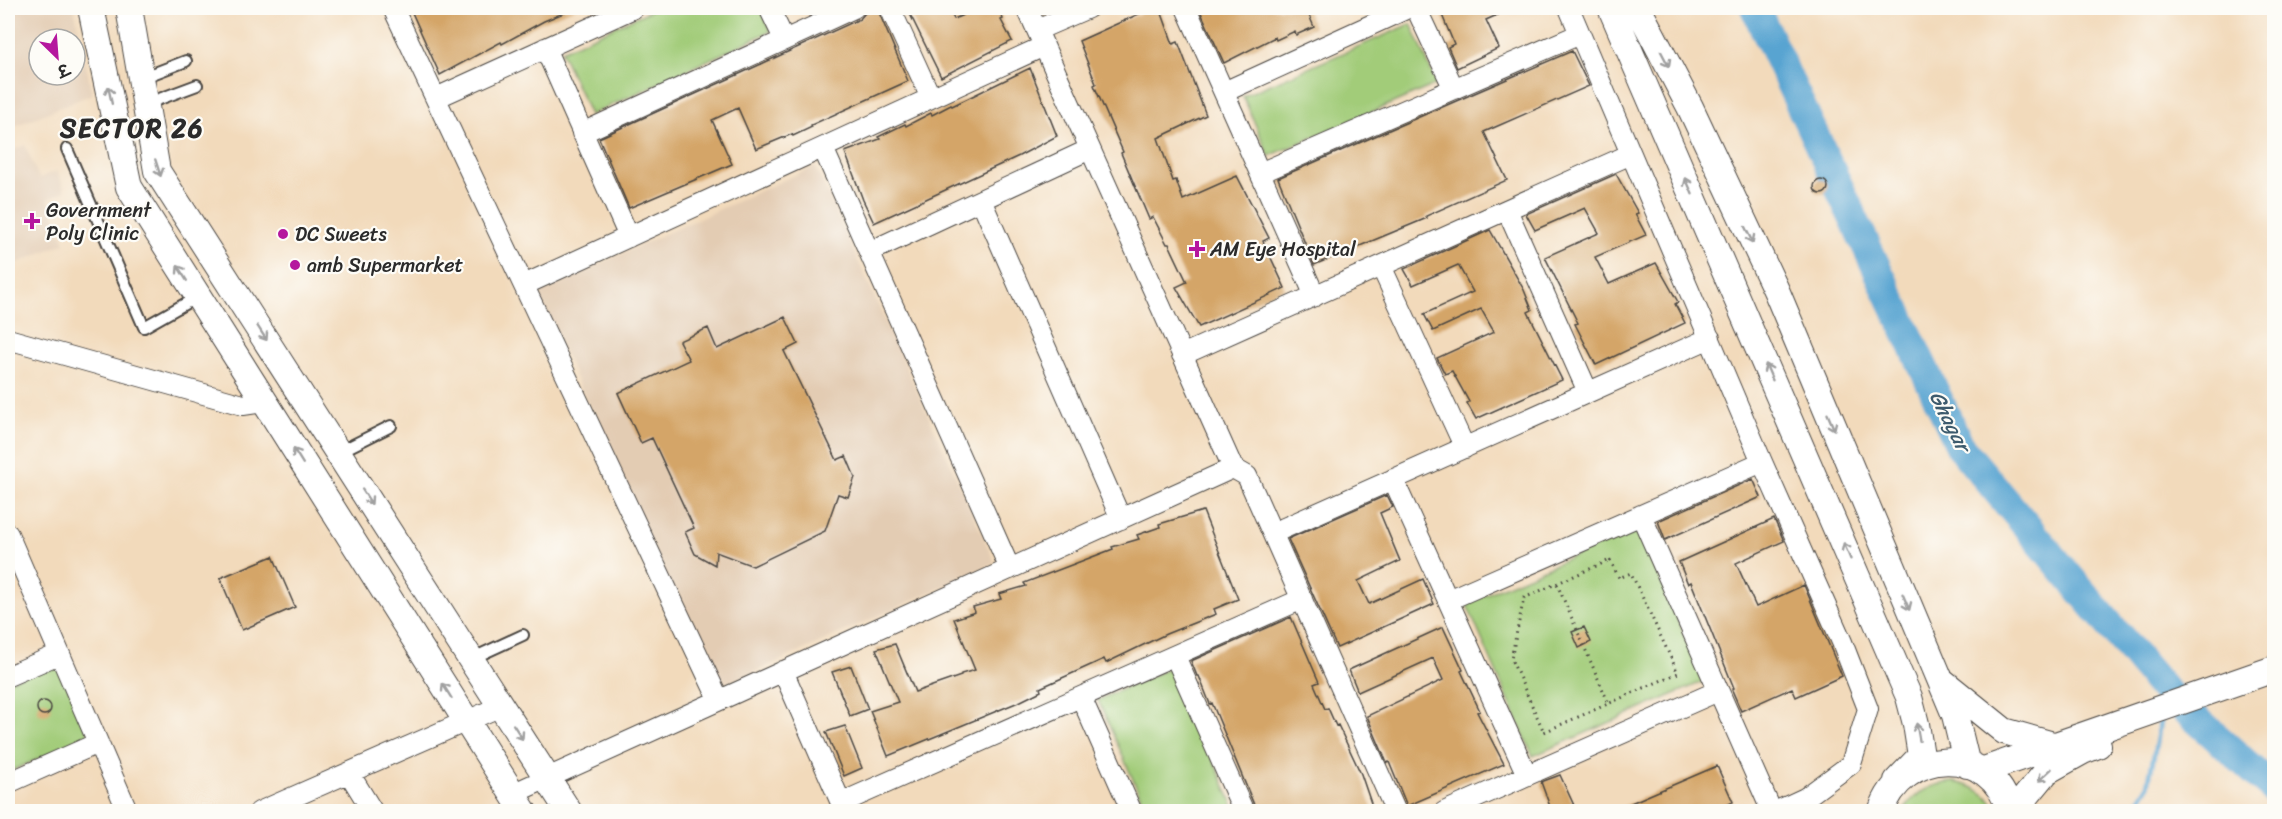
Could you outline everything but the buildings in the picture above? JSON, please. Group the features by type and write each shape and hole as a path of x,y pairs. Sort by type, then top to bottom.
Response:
{"street":[{"path":"92,8 129,188 518,802 546,777 1233,468"},
{"path":"129,8 158,171 569,812"},
{"path":"393,8 719,700"},
{"path":"436,98 634,8"},
{"path":"769,8 784,39"},
{"path":"582,133 855,8"},
{"path":"890,8 932,98"},
{"path":"1027,8 1233,468 1247,476 1396,812"},
{"path":"524,285 932,98 1040,38 1088,8"},
{"path":"1186,8 1315,296"},
{"path":"1224,92 1408,8"},
{"path":"1416,8 1454,89"},
{"path":"1569,8 1762,462 1842,642 1868,709 1851,764 1805,798 1773,812 1641,515"},
{"path":"1611,8 1909,697 1921,756 1883,800"},
{"path":"1638,8 1690,107 1776,290 1955,715 1974,768"},
{"path":"1260,173 1580,34"},
{"path":"545,48 629,237"},
{"path":"823,148 1010,569"},
{"path":"869,252 1090,149"},
{"path":"1182,355 1631,154"},
{"path":"981,200 1120,519"},
{"path":"1507,210 1587,392"},
{"path":"1381,266 1464,448"},
{"path":"1273,533 1710,338"},
{"path":"8,339 243,405 264,402"},
{"path":"1448,600 1762,462"},
{"path":"1393,479 1527,775"},
{"path":"9,542 128,812"},
{"path":"783,671 843,807 1081,697 1302,599"},
{"path":"8,676 60,654"},
{"path":"1174,656 1244,812"},
{"path":"1974,768 2007,762 2274,669"},
{"path":"1938,677 2004,731 2054,745"},
{"path":"1883,800 1912,770 1928,763 1947,761 1974,768 1995,783 2009,808 2047,771 2083,751 2274,685"},
{"path":"1444,812 1718,691"},
{"path":"1081,697 1131,812"},
{"path":"259,812 501,706"},
{"path":"8,783 98,743"},
{"path":"349,773 373,812"}],"lane":[{"path":"141,78 186,61"},
{"path":"146,104 197,85"},
{"path":"67,149 144,327 197,297"},
{"path":"338,452 391,426"},
{"path":"471,659 523,635"}],"path":[{"path":"1610,560 1619,578 1631,573 1678,673 1544,732 1511,659 1524,598 1557,584 1610,560"},
{"path":"1557,584 1609,704"}],"shaded area":[{"path":"8,8 74,8 78,27 27,27 27,87 87,87 87,70 92,94 8,129"},
{"name":"Government Poly Clinic","path":"25,145 39,178 57,171 65,191 48,199 65,243 8,267 8,152"},
{"path":"815,166 995,563 717,689 537,292"}],"green space":[{"path":"656,8 760,8 771,31 590,115 561,51"},
{"path":"1411,24 1437,84 1269,156 1243,96"},
{"path":"1638,528 1704,681 1533,756 1466,603"},
{"path":"57,661 90,737 8,772 8,682"},
{"path":"1172,667 1236,811 1147,811 1098,700"},
{"path":"1954,782 1980,791 1998,812 1903,812 1913,799 1925,790"}],"waterway":[{"name":"Ghagar","path":"1755,8 1961,448 2166,692 2274,789"},
{"path":"2132,812 2148,786 2161,717"}],"place":[{"name":"Government Poly Clinic","path":"32,221"},
{"name":"DC Sweets","path":"283,234"},
{"name":"AM Eye Hospital","path":"1197,249"},
{"name":"amb Supermarket","path":"295,265"}],"district":[{"name":"SECTOR 26","path":"132,128"}]}
